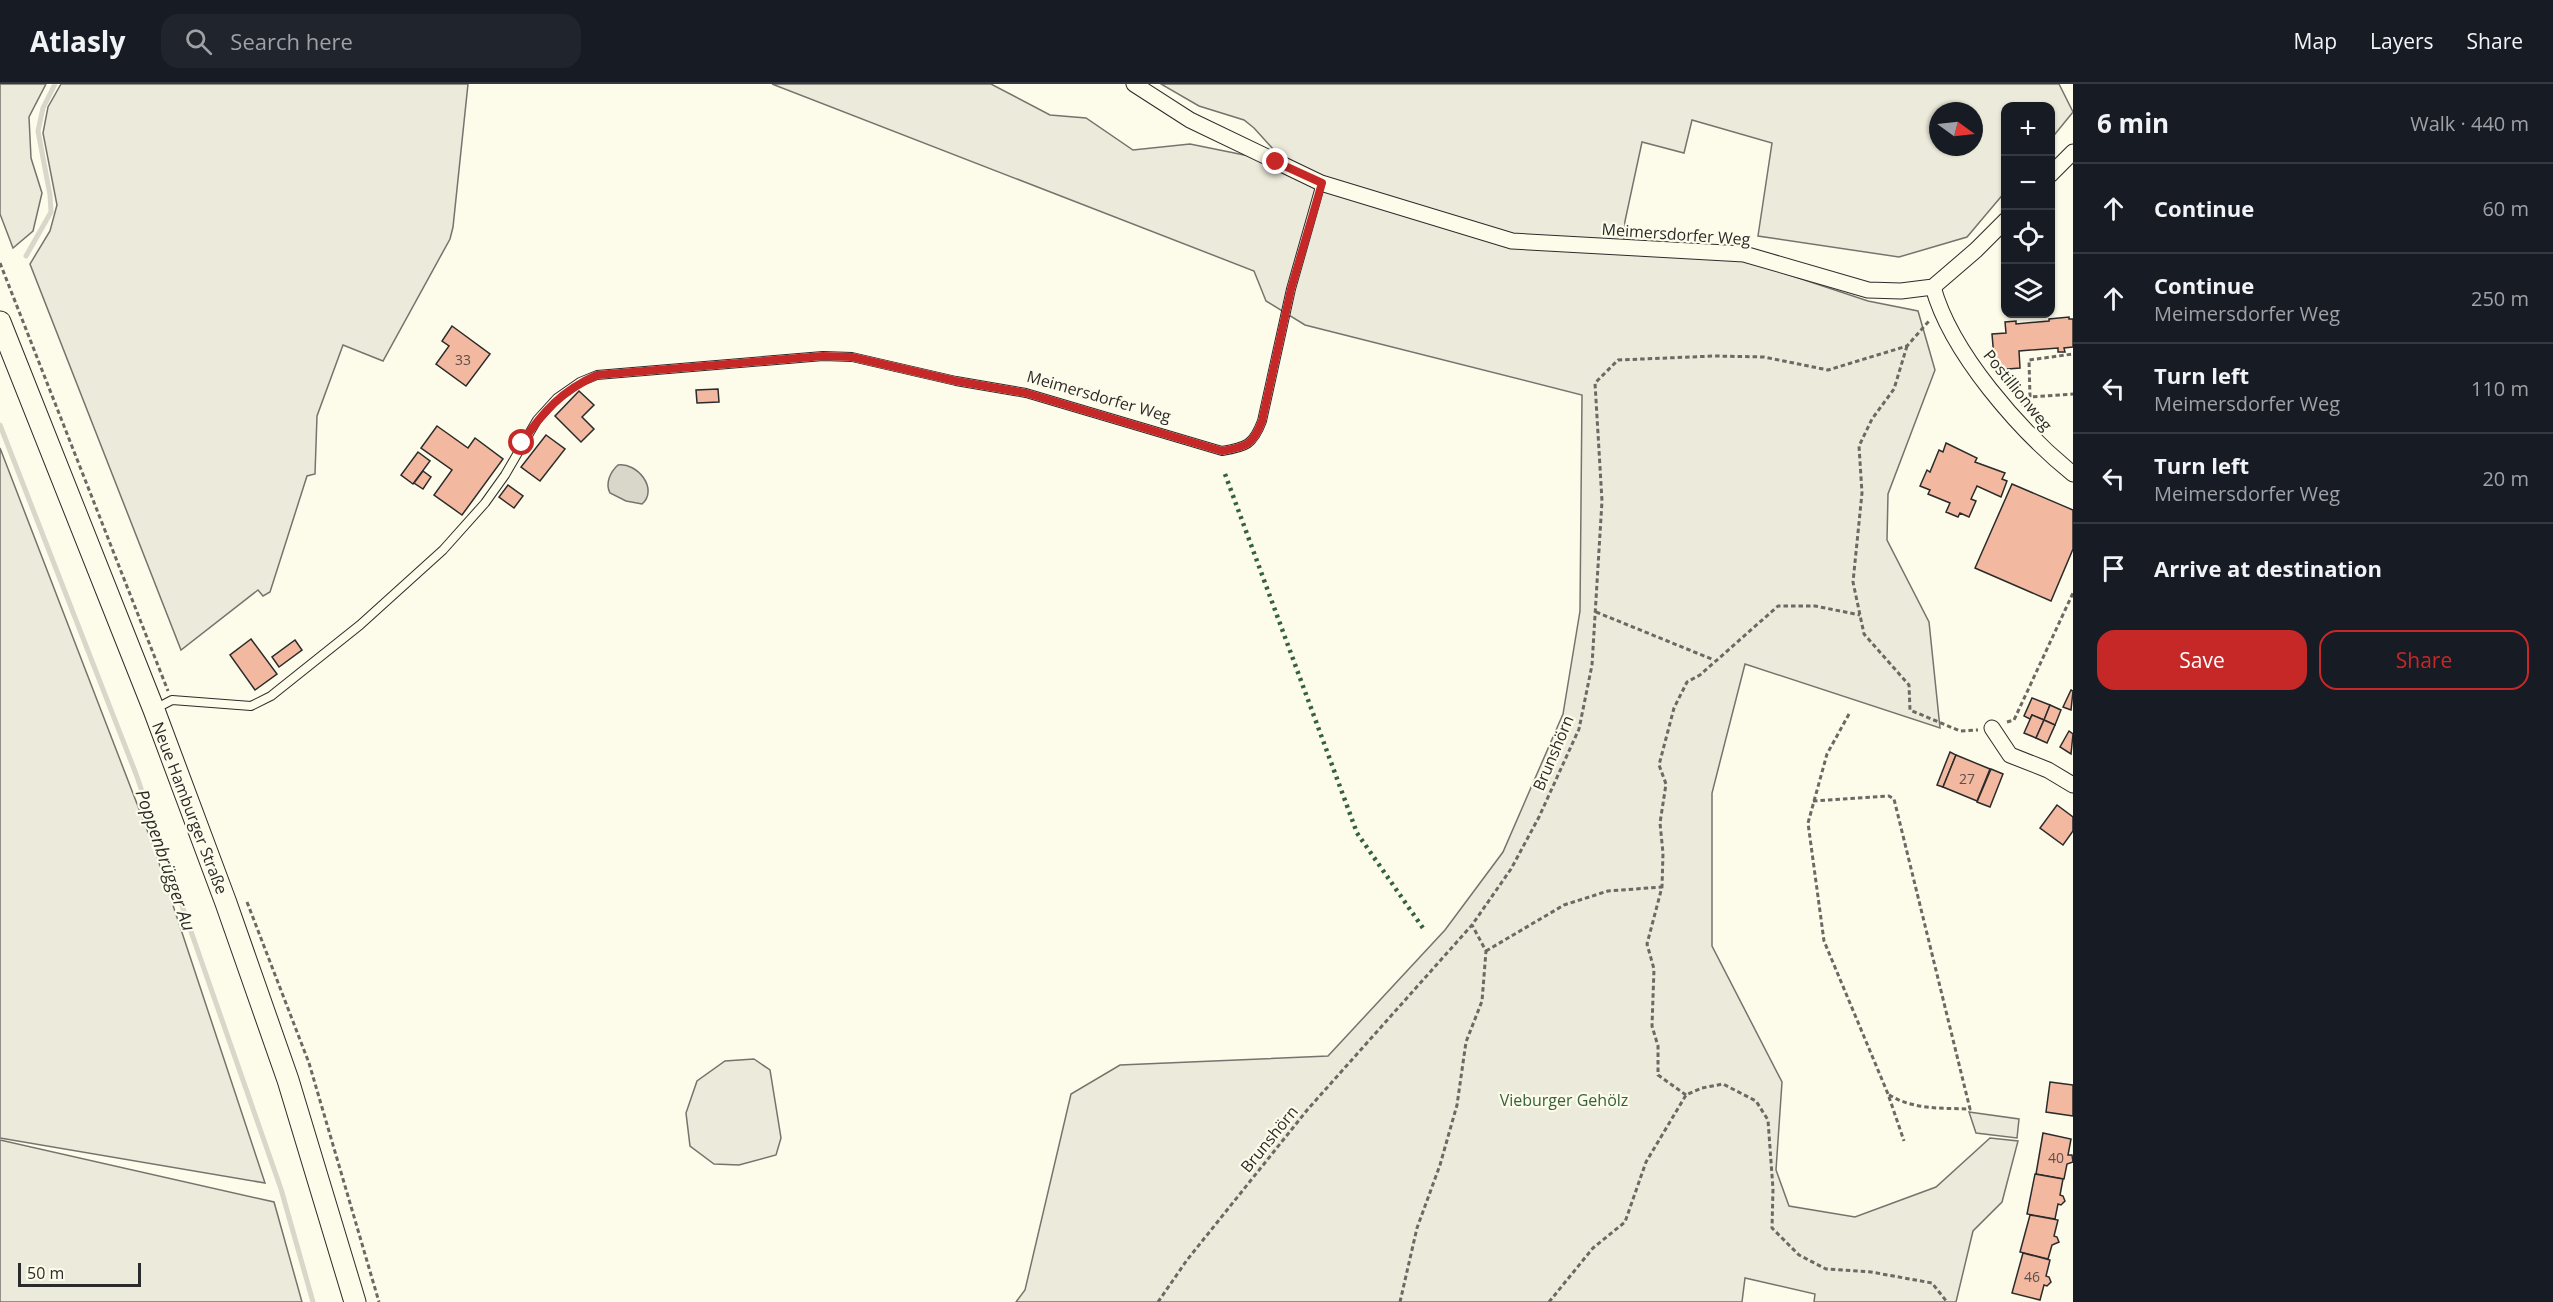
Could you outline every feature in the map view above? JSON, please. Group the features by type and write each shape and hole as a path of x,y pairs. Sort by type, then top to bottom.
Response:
{"main road":[{"name":"Neue Hamburger Straße","path":"0,322 154,710 222,893 288,1080 355,1302"}],"street":[{"name":"Meimersdorfer Weg","path":"1134,84 1190,120 1322,183 1512,241 1744,254 1868,290 1901,291 1933,286"},
{"path":"2055,169 2073,152"},
{"path":"1933,286 1976,250 2001,225"},
{"name":"Postillionweg","path":"1933,286 1939,309 1977,372 2045,452 2073,474"},
{"path":"1992,728 2010,755 2048,770 2073,785"}],"lane":[{"name":"Meimersdorfer Weg","path":"154,710 172,700 251,706 271,696 360,625 442,550 485,502 505,475 537,420 557,398 580,382 597,375 823,356 852,357 956,381 1026,393 1222,451 1241,448 1257,435 1262,421 1291,289 1322,183"}],"path":[{"path":"1939,309 1907,346 1894,388 1872,419 1859,446 1862,493 1853,582 1864,634 1909,685 1911,710 1960,731 1992,728 2013,720 2073,593"},
{"name":"Brunshörn","path":"1158,1302 1187,1260 1308,1109 1472,925 1516,859 1539,817 1579,729 1592,665 1602,501 1595,383 1618,360 1715,356 1764,357 1828,370 1907,346"},
{"path":"2030,397 2029,360 2073,354"},
{"path":"2011,413 2030,397 2073,394"},
{"path":"1686,1095 1658,1075 1658,1046 1652,1026 1654,969 1647,944 1662,887 1663,853 1660,823 1666,784 1659,765 1674,708 1687,682 1700,675 1714,660 1778,606 1815,606 1860,615"},
{"path":"1596,612 1714,660"},
{"path":"1849,714 1827,754 1808,823 1824,941 1888,1094 1904,1141"},
{"path":"1813,801 1888,796 1894,799 1970,1109 1917,1106 1900,1102 1888,1094"},
{"path":"1486,951 1564,905 1608,891 1662,887"},
{"path":"1400,1302 1417,1228 1440,1165 1457,1105 1466,1042 1482,1001 1486,951 1472,925"},
{"path":"1549,1302 1593,1248 1625,1222 1646,1162 1686,1095 1702,1088 1724,1084 1756,1101 1768,1120 1773,1189 1772,1228 1799,1255 1826,1269 1871,1272 1932,1283 1947,1302"}],"green space":[{"path":"0,84 46,84 29,117 31,158 42,193 33,231 13,248 0,214"},
{"path":"61,84 468,84 450,239 383,361 343,345 317,416 315,474 307,476 270,592 263,596 258,590 181,650 30,264 50,231 57,205 43,133 48,107"},
{"name":"Vieburger Gehölz","path":"772,84 991,84 1050,115 1086,118 1133,150 1190,144 1254,157 1301,180 1244,120 1199,106 1161,84 2059,84 2073,112 2055,134 2055,102 2001,102 2001,197 1967,237 1899,257 1758,236 1772,143 1692,120 1684,153 1642,142 1625,221 1623,250 1747,261 1868,301 1918,311 1935,370 1888,494 1887,540 1929,622 1940,728 1745,664 1712,793 1712,946 1782,1082 1776,1170 1789,1206 1855,1217 1936,1187 1990,1138 2018,1141 2002,1202 1973,1231 1956,1302 1814,1302 1815,1294 1745,1278 1742,1302 1016,1302 1025,1290 1071,1094 1120,1065 1328,1056 1445,930 1503,852 1563,714 1580,611 1582,395 1305,325 1266,301 1254,271"},
{"path":"0,448 154,848 265,1183 0,1138"},
{"path":"754,1059 770,1070 781,1138 776,1155 739,1165 714,1164 690,1146 686,1113 697,1081 725,1061"},
{"path":"0,1140 274,1202 302,1302 0,1302"}],"shaded area":[{"path":"618,465 632,468 644,478 648,491 647,498 642,504 626,501 610,493 609,478"},
{"path":"1969,1112 2019,1119 2017,1138 1976,1133"}],"building":[{"path":"2069,317 2073,319 2073,347 2064,348 2065,352 2058,352 2058,348 2019,351 2020,368 1995,370 1992,334 2006,333 2005,322 2016,321 2016,324"},
{"path":"452,326 490,354 466,386 436,364 449,346 442,341"},
{"path":"718,389 719,402 697,403 696,390"},
{"path":"579,391 594,405 582,417 594,429 581,442 555,416"},
{"path":"437,426 468,448 475,438 503,459 462,515 434,495 452,470 421,448"},
{"path":"546,435 565,449 540,481 521,467"},
{"path":"1946,443 1977,458 1975,462 2005,473 2002,479 2007,481 2001,497 1977,486 1971,499 1976,501 1969,517 1960,513 1958,517 1946,512 1950,503 1928,494 1930,490 1920,486 1927,470 1930,472 1939,450 1943,452"},
{"path":"418,452 430,461 413,484 401,475"},
{"path":"423,471 431,477 423,489 414,483"},
{"path":"2012,484 2073,510 2073,549 2051,601 1975,568"},
{"path":"508,485 523,496 514,508 499,497"},
{"path":"251,639 277,674 255,690 230,655"},
{"path":"295,640 302,650 279,667 272,657"},
{"path":"2071,690 2073,691 2071,710 2063,707"},
{"path":"2032,698 2050,705 2044,720 2032,715 2030,719 2024,716"},
{"path":"2050,705 2061,710 2055,725 2044,720"},
{"path":"2032,715 2044,720 2036,738 2024,733"},
{"path":"2044,720 2055,725 2047,743 2036,738"},
{"path":"2069,731 2073,734 2071,754 2060,747"},
{"path":"1950,752 1956,755 1943,787 1937,785"},
{"path":"1956,755 1990,769 1977,801 1943,787"},
{"path":"1991,769 2003,774 1990,807 1977,802"},
{"path":"2057,805 2073,817 2073,831 2063,845 2040,828"},
{"path":"2050,1082 2073,1085 2073,1116 2046,1112"},
{"path":"2043,1133 2071,1139 2068,1155 2072,1155 2073,1162 2067,1164 2064,1179 2036,1174"},
{"path":"2035,1174 2063,1179 2060,1195 2065,1201 2061,1205 2058,1204 2055,1219 2027,1214"},
{"path":"2030,1215 2058,1220 2054,1236 2059,1242 2052,1245 2048,1259 2020,1252"},
{"path":"2023,1253 2050,1260 2046,1276 2051,1282 2047,1286 2044,1285 2040,1300 2012,1293"}],"waterway":[{"name":"Poppenbrügger Au","path":"26,256 51,212 38,131 43,108 55,84"},
{"name":"Poppenbrügger Au","path":"0,425 136,774 281,1189 313,1302"}],"hedge":[{"path":"1225,474 1357,833 1425,931"}],"route":[{"path":"522,443 537,420 557,398 580,382 597,375 823,356 852,357 956,381 1026,393 1222,451 1241,448 1257,435 1262,421 1291,289 1322,183 1276,162"}]}
